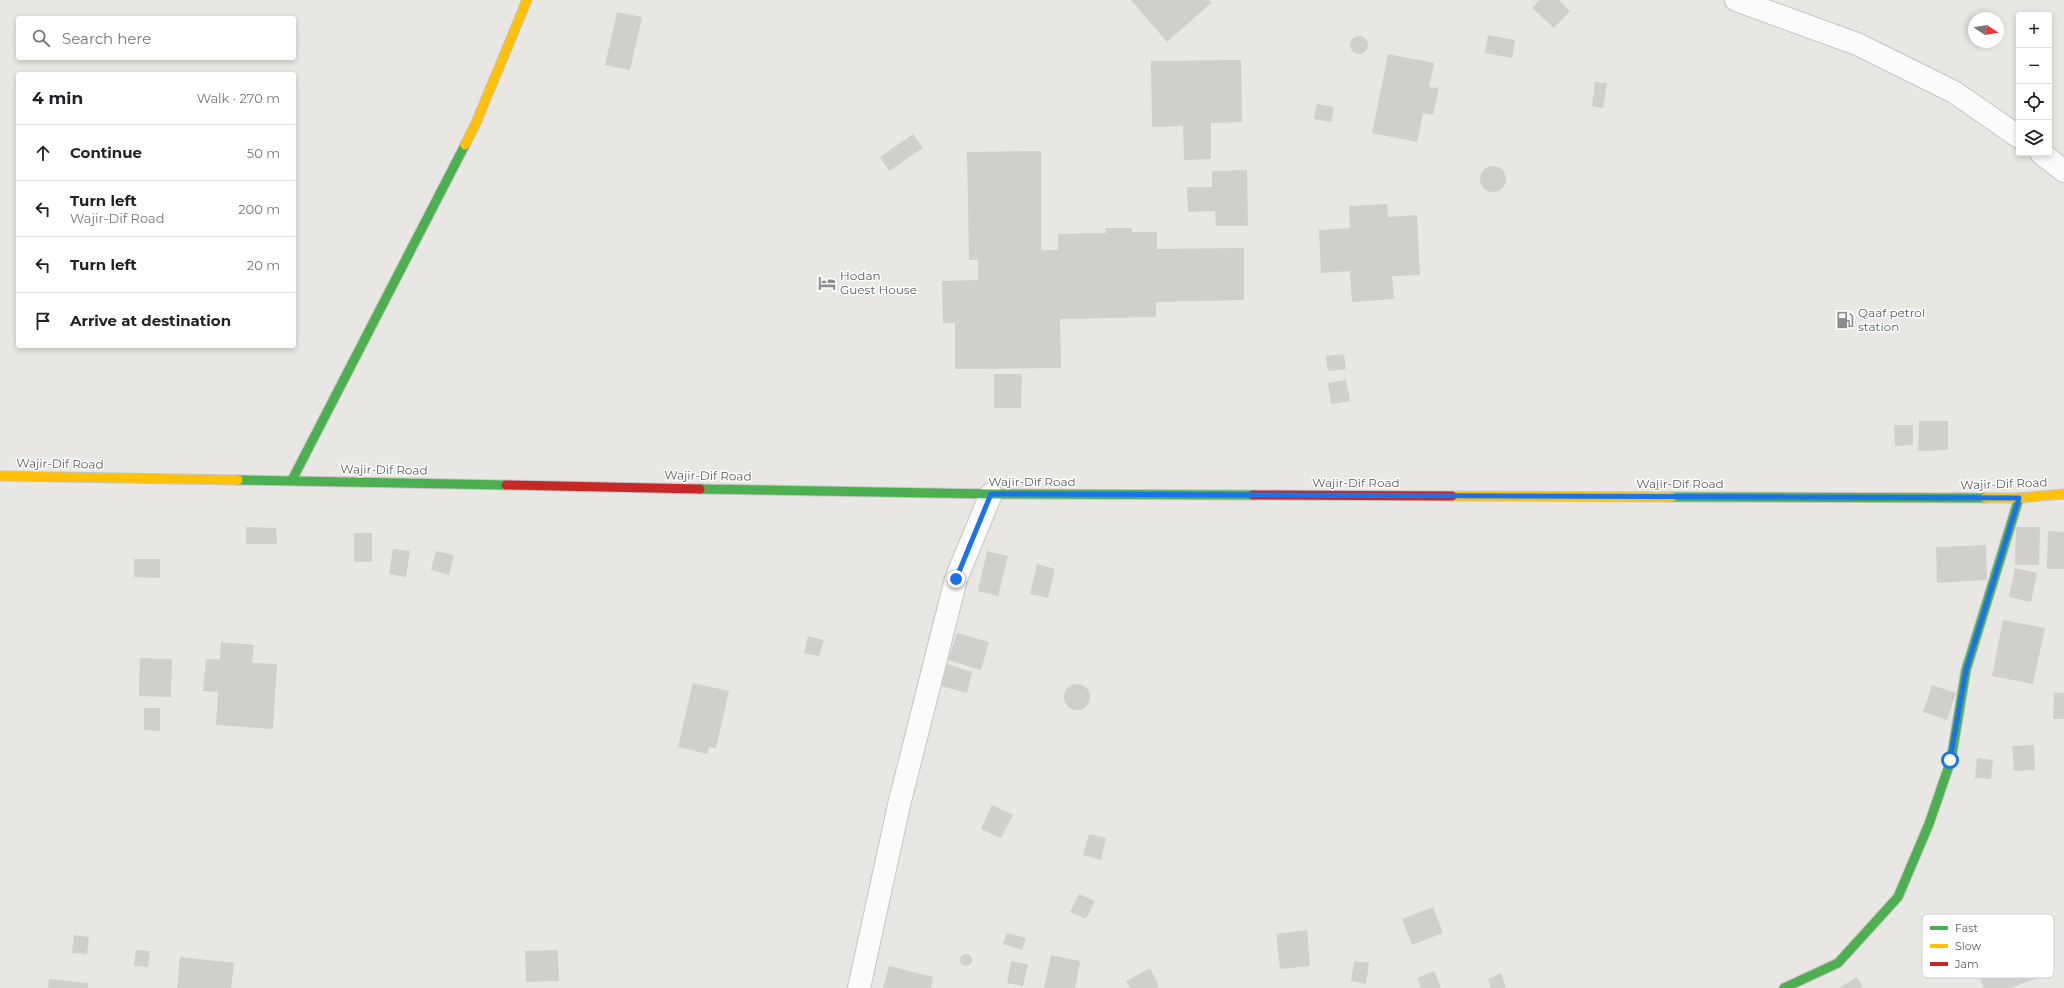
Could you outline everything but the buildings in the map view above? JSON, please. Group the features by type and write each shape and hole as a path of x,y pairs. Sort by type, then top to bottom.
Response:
{"main road":[{"path":"292,480 476,123 527,0"},
{"name":"Wajir-Dif Road","path":"0,476 292,480 991,494 2019,498 2064,494"},
{"path":"1784,988 1838,963 1898,897 1929,824 1950,760 1966,670 2019,498"}],"street":[{"path":"1736,0 1857,44 1954,92 2016,135"},
{"path":"2045,156 2064,171"},
{"path":"859,988 899,805 956,579 991,494"}],"traffic: fast":[{"path":"292,480 465,145"},
{"path":"238,480 506,485"},
{"path":"700,489 991,494 1253,495"},
{"path":"1672,497 1985,498"},
{"path":"1784,988 1838,963 1898,897 1929,824 1951,760 1966,670 2019,498"}],"traffic: slow":[{"path":"465,145 476,123 527,0"},
{"path":"0,476 238,480"},
{"path":"1985,498 2019,498 2064,494"},
{"path":"1452,496 1672,497"}],"traffic: jam":[{"path":"506,485 700,489"},
{"path":"1253,495 1452,496"}],"place":[{"name":"Hodan Guest House","path":"827,283"},
{"name":"Qaaf petrol station","path":"1845,320"}],"route":[{"path":"956,579 991,494 1558,495 2019,498 1966,670 1950,760"}]}
